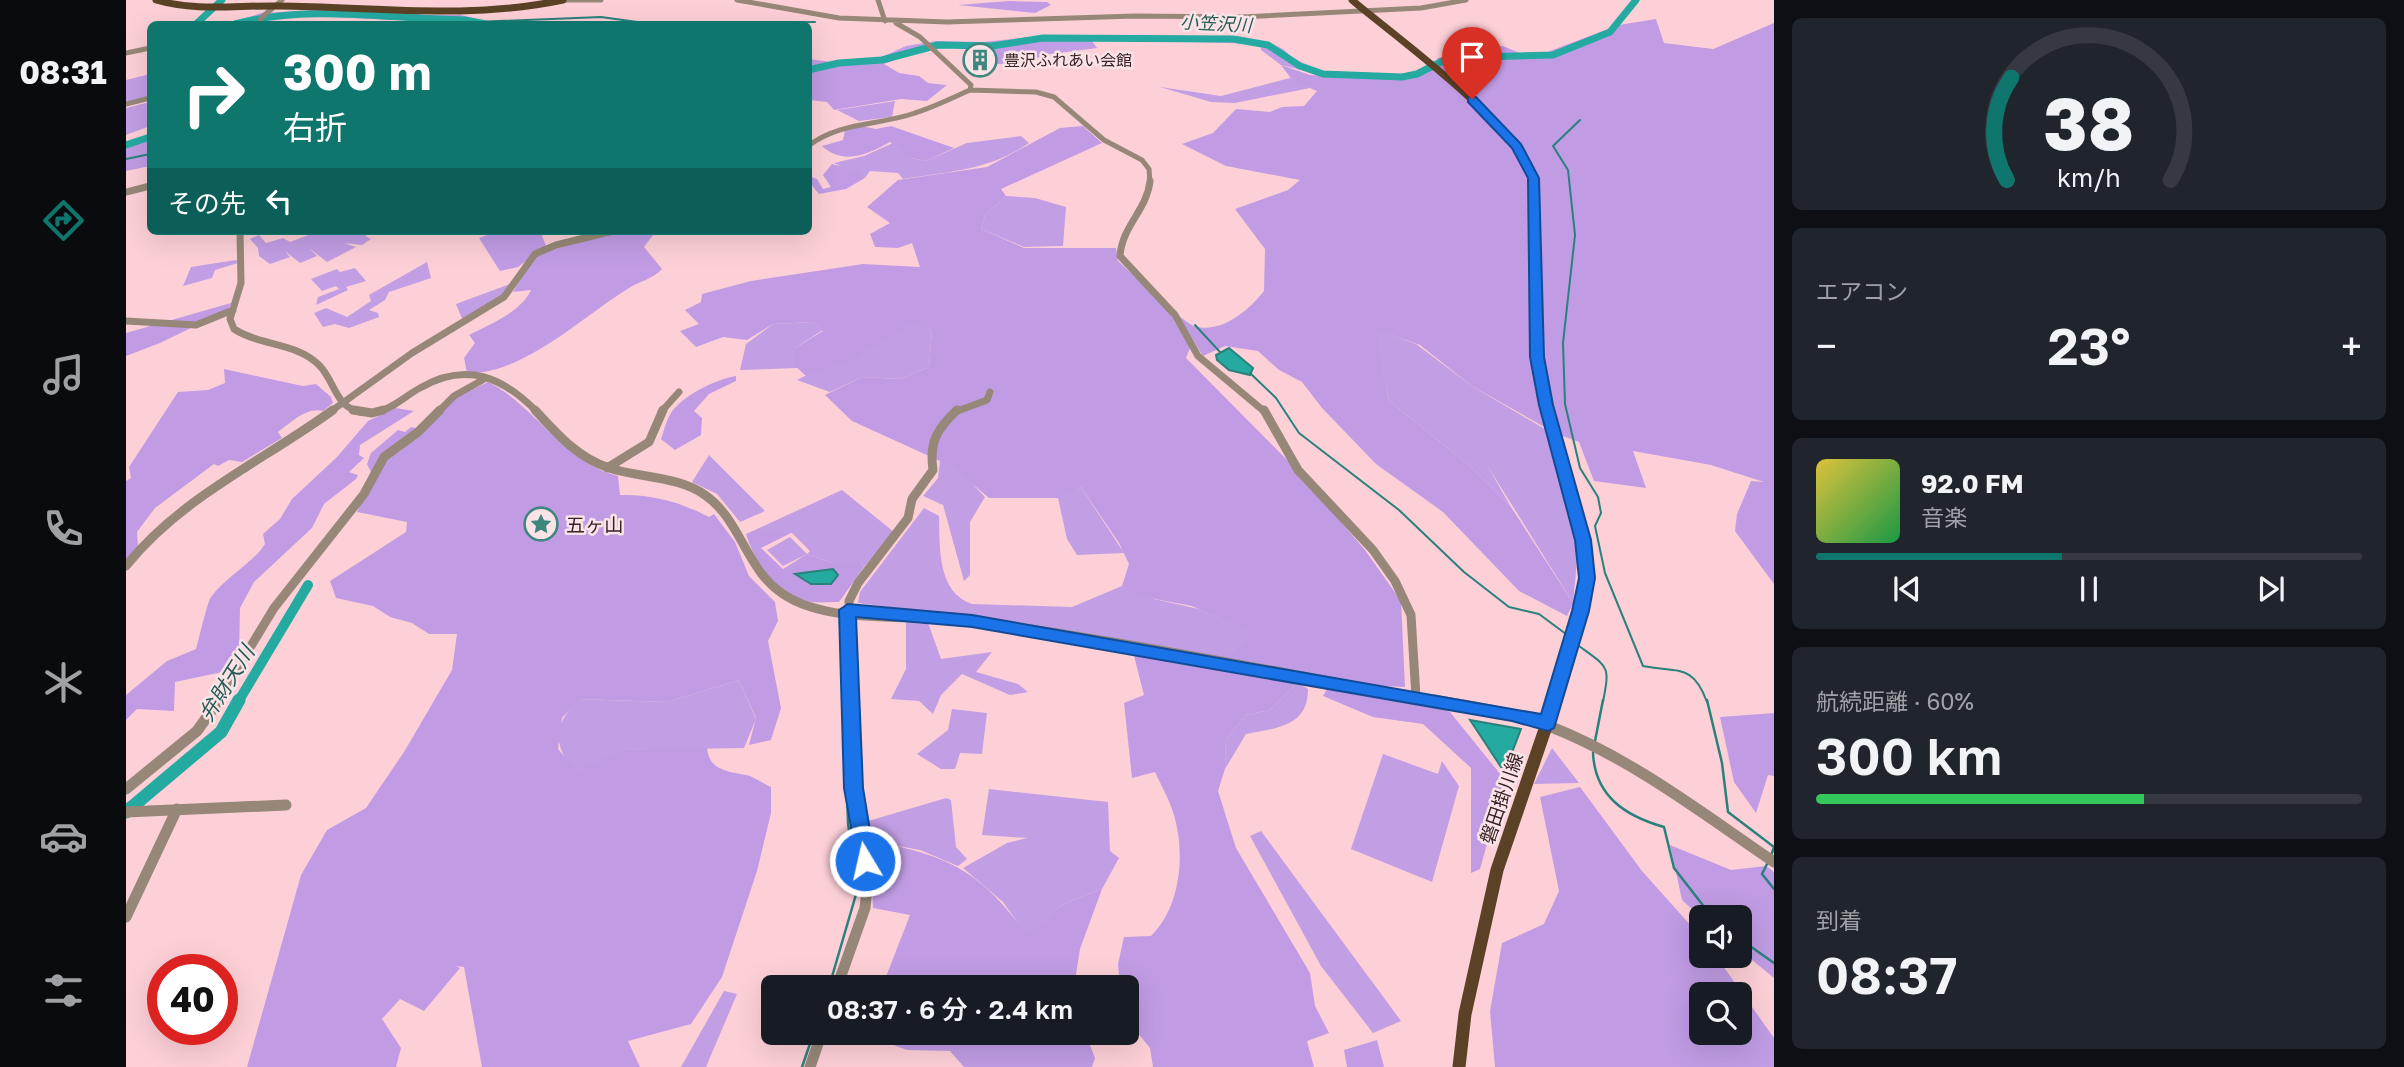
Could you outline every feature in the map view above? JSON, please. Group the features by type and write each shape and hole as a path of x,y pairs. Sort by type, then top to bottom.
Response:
{"main road":[{"path":"156,0 169,5 364,7 449,15 535,6 562,0"},
{"name":"磐田掛川線","path":"1352,0 1496,121 1517,146 1533,178 1536,192 1537,357 1546,405 1583,540 1587,578 1581,611 1548,723 1497,870 1465,1014 1459,1067"}],"street":[{"path":"260,21 282,0"},
{"path":"562,0 601,0"},
{"path":"737,0 822,15 895,22 1047,21 1135,16 1236,17 1431,7 1466,0"},
{"path":"878,0 885,21"},
{"path":"895,22 925,42 971,85 970,90"},
{"path":"126,53 147,49"},
{"path":"812,143 823,135 849,125 914,114 970,90 1023,91 1056,98 1070,106 1104,140 1146,164 1150,174 1150,197 1131,218 1119,247 1120,256 1175,315 1198,356 1261,407 1298,470 1373,550 1395,581 1411,615 1416,698"},
{"path":"126,104 147,99"},
{"path":"126,192 147,187"},
{"path":"240,235 241,283 231,323 237,332 301,354 320,366 336,400 342,405 358,412 373,413 394,406 414,391 434,382 459,376 487,378 504,384 577,452 607,468 685,485 703,493 719,507 759,573 775,591 801,603 972,621 1548,723 1616,758 1774,862"},
{"path":"126,566 149,537 259,456 342,405 412,353 504,297 535,254 598,235"},
{"path":"126,321 196,324 233,310"},
{"path":"126,789 197,731 250,654 274,608 364,494 384,457 418,432 454,396 487,378"},
{"path":"841,975 864,908 867,881 853,788 848,610 858,583 908,518 912,499 933,470 930,449 938,428 960,408 988,400 990,391"},
{"path":"607,468 649,442 658,416 679,392"},
{"path":"128,812 286,805"},
{"path":"126,917 177,809"},
{"path":"810,1067 818,1045"}],"shaded area":[{"path":"1009,1 1047,2 1051,5 1035,13 958,5"},
{"path":"364,8 423,15 461,15 484,21 282,15 257,21 238,21 261,13"},
{"path":"1656,19 1664,43 1713,49 1774,23 1774,584 1735,531 1737,514 1751,481 1764,482 1711,465 1633,451 1646,488 1594,481 1579,442 1555,433 1472,386 1420,345 1375,329 1389,401 1470,466 1511,507 1573,603 1567,616 1519,591 1443,512 1376,464 1322,408 1302,382 1279,370 1258,351 1225,346 1203,356 1178,316 1197,327 1217,326 1235,318 1264,291 1265,249 1235,209 1288,190 1300,180 1226,166 1182,144 1213,133 1236,109 1270,112 1282,107 1304,106 1317,91 1293,81 1281,65 1310,75 1400,79 1426,74 1438,58 1478,48 1503,46 1531,58 1619,25"},
{"path":"1042,36 1237,36 1271,43 1295,60 1324,71 1396,75 1414,72 1435,60 1426,74 1411,78 1334,78 1281,65 1261,50 1261,44 1085,39 1092,41 1097,48 1043,55 1031,42 999,47 926,48 884,64 812,64 882,57 906,46 936,41 982,42"},
{"path":"1031,42 1043,55 1026,63 994,64 983,53 955,47"},
{"path":"812,60 884,64 899,73 919,76 928,83 947,85 927,101 901,99 834,110 827,102 812,100"},
{"path":"147,75 147,97 126,102 126,80"},
{"path":"1290,78 1310,88 1235,103 1211,102 1160,87 1221,96"},
{"path":"895,101 892,117 859,121 837,110"},
{"path":"147,103 147,127 126,135 126,108"},
{"path":"856,125 876,129 891,126 954,148 926,161 908,157 890,142 865,154 847,157 839,156 822,146 843,140 845,130"},
{"path":"1083,126 1102,143 1001,189 1006,196 985,215 981,229 1024,248 1116,248 1118,261 1165,305 1190,348 1186,358 1290,463 1365,550 1401,601 1405,687 1297,683 1270,710 1245,715 1226,740 1225,769 1218,791 1236,848 1310,973 1315,1006 1329,1033 1307,1041 1314,1067 1153,1067 1150,1048 1139,1035 1139,975 1119,975 1118,964 1124,937 1151,936 1161,924 1175,895 1180,861 1173,812 1155,772 1132,778 1124,703 1144,695 1132,648 1182,660 1212,661 1239,647 1251,632 1192,606 1144,597 1122,586 1129,564 1119,543 1081,487 1061,498 989,498 951,466 852,421 825,395 862,377 901,379 929,367 932,330 910,324 853,359 806,376 794,365 795,348 823,331 814,322 773,324 747,340 723,337 696,347 680,331 699,324 685,310 701,302 702,294 751,281 863,264 920,267 912,243 898,248 875,247 870,234 890,223 867,207 898,180 987,167 1060,128"},
{"path":"1021,136 1029,143 1014,152 984,164 952,172 903,179 898,173 870,171 865,178 834,163 864,156 893,143 912,158 926,161 967,143"},
{"path":"147,141 147,167 126,171 126,148"},
{"path":"832,164 855,170 865,178 846,189 819,194 812,186 812,177 817,179 823,189 831,187 823,175"},
{"path":"1006,196 1035,198 1066,207 1063,246 1024,247 981,229 985,215"},
{"path":"259,235 266,243 283,238 290,242 309,235 368,235 365,236 371,239 362,245 344,243 356,247 327,262 309,248 317,256 300,263 285,251 290,257 270,264 259,256 258,248 250,239"},
{"path":"488,235 542,235 546,246 518,267 500,271 479,238"},
{"path":"606,235 653,235 644,247 662,269 531,354 488,371 467,373 464,358 475,343 469,335 504,317 520,305 531,290 513,292 533,259 541,253"},
{"path":"236,260 238,263 215,270 212,278 183,286 191,267"},
{"path":"427,262 431,278 389,292 385,300 369,310 378,313 379,317 349,328 335,324 323,327 314,313 326,308 347,317 371,301 369,295"},
{"path":"355,268 366,281 346,287 348,290 316,305 318,297 339,289 336,286 322,291 311,279 337,269 340,272"},
{"path":"513,283 504,294 463,321 456,304"},
{"path":"231,303 228,310 160,343 126,356 126,333"},
{"path":"814,322 823,330 795,348 797,368 740,370 746,344 773,324"},
{"path":"910,323 932,330 929,367 901,379 862,377 830,392 797,380"},
{"path":"1374,328 1416,344 1472,386 1555,435 1578,551 1573,603 1487,465 1511,507 1470,466 1389,401"},
{"path":"224,369 303,386 316,384 331,397 333,403 323,411 311,411 299,416 278,432 282,438 242,462 229,460 218,466 214,464 155,508 137,532 138,545 126,563 126,481 131,478 129,467 178,392 208,390 225,383"},
{"path":"736,376 736,381 709,394 694,411 702,418 701,435 675,450 661,439 671,413 683,400 710,385"},
{"path":"488,382 521,405 582,459 618,476 620,495 655,498 677,503 709,517 714,514 735,542 749,576 775,602 778,621 768,641 781,708 771,740 749,745 756,718 739,680 667,702 579,699 562,718 558,749 577,771 622,750 707,747 716,766 750,776 771,787 771,813 757,871 722,977 691,1024 628,1041 640,1067 482,1067 464,967 456,966 460,968 424,1011 400,999 382,1019 401,1048 396,1067 247,1067 301,875 327,830 366,808 404,752 452,670 457,634 429,634 412,623 390,617 373,606 336,598 330,581 406,532 407,522 357,512 373,476 367,464 371,453 398,430 405,432 411,427 416,428 461,395"},
{"path":"395,408 414,411 360,445 359,455 364,458 349,472 358,475 356,479 324,504 312,528 254,582 240,608 239,655 227,671 175,682 174,711 137,709 126,720 126,695 167,661 196,649 211,597 260,551 265,544 263,534 280,519 292,499 337,457 368,421"},
{"path":"709,455 765,511 740,522 717,494 692,482"},
{"path":"940,460 957,468 985,497 970,522 970,575 964,581 943,505 923,496 938,478"},
{"path":"1081,487 1124,553 1077,555 1067,539 1058,498"},
{"path":"842,490 894,532 864,567 861,563 833,563 807,554 810,551 792,533 746,534"},
{"path":"924,508 939,516 941,555 946,579 952,590 972,604 1072,607 1122,586 1154,599 1199,609 1252,632 1243,652 1217,663 1074,632 858,603 860,592"},
{"path":"760,530 791,533 761,548 783,569 807,554 833,563 861,563 864,567 839,602 800,599 779,586 755,556 746,534"},
{"path":"790,537 807,554 783,566 767,550"},
{"path":"906,620 927,620 941,659 992,652 976,672 1018,684 1028,692 1010,695 962,674 941,695 933,714 919,701 891,699 906,669"},
{"path":"739,680 756,719 744,748 622,750 575,775 563,754 558,736 560,728 563,719 578,699 667,702"},
{"path":"1297,683 1308,689 1303,711 1288,724 1246,734 1225,769 1226,740 1245,715 1270,710"},
{"path":"1327,689 1429,704 1450,712 1505,780 1480,869 1471,873 1471,768 1423,724 1373,717 1323,696"},
{"path":"952,709 987,713 982,754 960,753 955,769 941,769 917,754 948,730"},
{"path":"1774,713 1774,776 1768,775 1756,813 1734,782 1720,717"},
{"path":"1552,748 1579,783 1534,784"},
{"path":"1383,754 1438,774 1442,761 1459,786 1432,882 1351,849"},
{"path":"1580,787 1642,871 1689,924 1689,968 1724,968 1734,982 1689,982 1689,1045 1752,1045 1752,1007 1774,1038 1774,1067 1495,1067 1490,1011 1502,943 1544,924 1559,891 1540,797"},
{"path":"989,789 1108,802 1110,851 1119,858 1102,889 1062,905 1027,936 1003,902 963,868 1007,843 1027,838 982,835"},
{"path":"946,798 951,800 956,847 967,859 958,866 920,850 876,842 870,852 865,822"},
{"path":"1261,831 1401,1021 1373,1033 1321,966 1250,836"},
{"path":"876,842 902,847 963,870 995,896 1027,935 1062,905 1102,889 1080,949 1076,975 887,975 910,915 873,908 870,852"},
{"path":"1670,845 1731,870 1766,866 1774,872 1774,978 1752,960 1752,905 1689,906 1682,900"},
{"path":"724,991 737,994 706,1067 681,1067"},
{"path":"1377,1040 1384,1067 1347,1067 1344,1050"},
{"path":"893,1045 1090,1045 1095,1058 1092,1067 964,1067 950,1051 907,1050"}],"water":[{"path":"1229,348 1253,368 1250,375 1229,370 1217,360 1216,355"},
{"path":"833,569 838,575 831,584 811,584 795,574"},
{"path":"1470,720 1521,729 1506,768 1501,767"}],"waterway":[{"path":"199,21 222,0"},
{"name":"小笠沢川","path":"812,69 839,63 882,60 938,45 992,46 1043,38 1233,39 1268,45 1300,66 1323,74 1402,77 1417,74 1449,58 1553,55 1610,32 1636,0"},
{"name":"小笠沢川","path":"250,21 321,14 470,21"},
{"path":"500,21 601,17 630,21"},
{"path":"1580,120 1553,146 1568,170 1575,235 1563,343 1565,404 1580,468 1598,497 1601,513 1595,526 1605,573 1643,666 1690,675 1702,690 1707,702"},
{"name":"小笠沢川","path":"126,145 147,138"},
{"path":"126,159 147,155"},
{"path":"1195,325 1220,352"},
{"path":"1250,373 1276,398 1299,433 1399,510 1464,572 1509,607 1539,614 1570,637"},
{"name":"弁財天川","path":"238,702 308,585"},
{"path":"841,628 844,702"},
{"path":"1579,646 1605,668 1603,702"},
{"name":"弁財天川","path":"126,812 221,732 239,700"},
{"path":"832,975 857,891 848,823 844,700"},
{"path":"1595,741 1603,700"},
{"path":"1707,700 1722,763 1728,812 1774,847 1772,853"},
{"path":"1593,753 1599,781 1615,802 1637,817 1664,827 1674,868 1703,905"},
{"path":"1767,864 1762,874 1774,889"},
{"path":"1752,947 1774,963"},
{"path":"802,1067 810,1045"}],"place":[{"name":"豊沢ふれあい会館","path":"980,60"},
{"name":"五ヶ山","path":"541,524"}],"route":[{"path":"865,861 853,788 848,610 972,621 1512,714 1548,723 1581,611 1587,578 1583,540 1546,405 1537,357 1536,192 1533,178 1517,146 1496,121 1472,99"}]}
